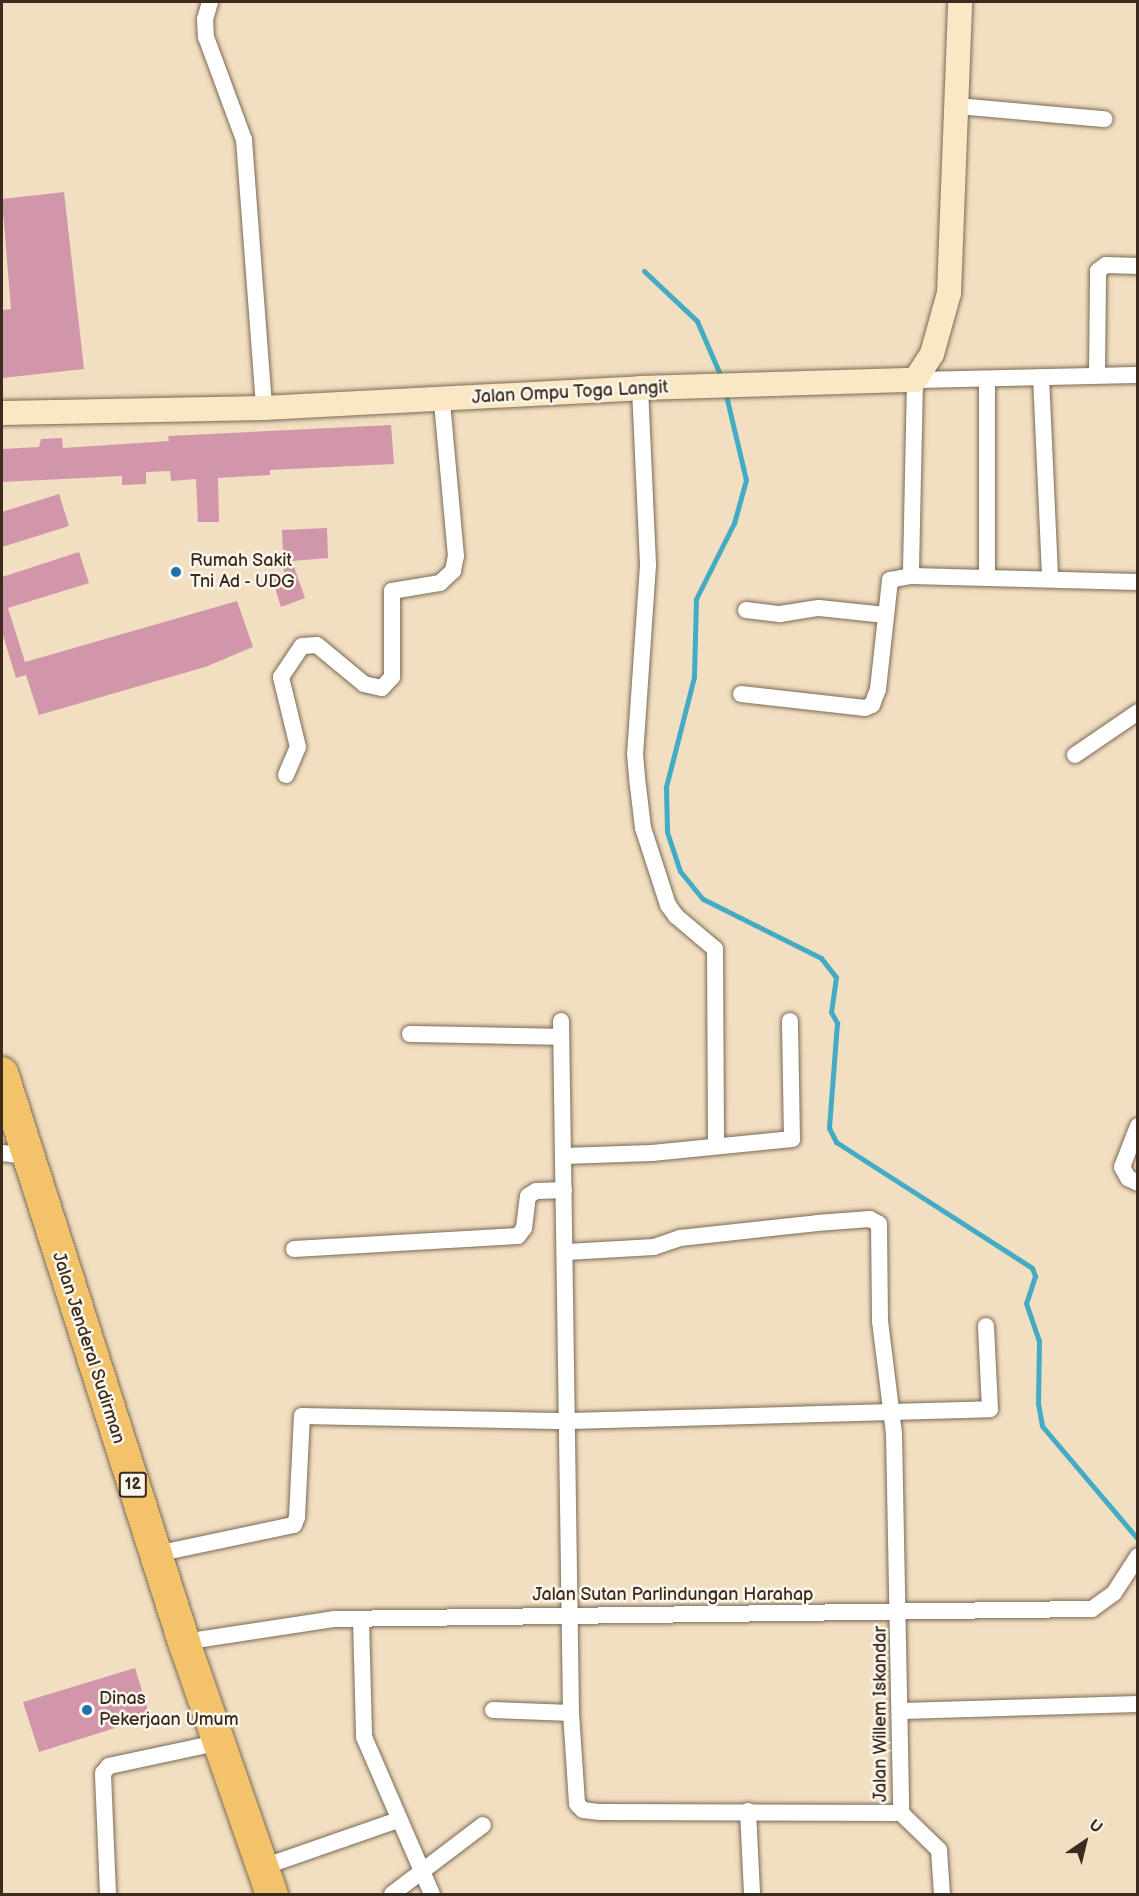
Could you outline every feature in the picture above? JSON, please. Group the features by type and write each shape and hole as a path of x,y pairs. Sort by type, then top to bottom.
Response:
{"highway":[{"name":"Jalan Jenderal Sudirman","path":"2,1073 14,1154 156,1554 184,1642 268,1881"}],"main road":[{"path":"915,380 933,354 949,293 960,2"},
{"name":"Jalan Ompu Toga Langit","path":"2,413 264,408 442,401 640,388 915,380"}],"street":[{"path":"210,2 205,19 206,37 244,140 264,408"},
{"path":"957,106 1104,119"},
{"path":"1097,375 1098,271 1106,265 1137,266"},
{"name":"Jalan Ompu Toga Langit","path":"915,380 987,381 1041,377 1137,375"},
{"path":"1041,377 1050,578"},
{"path":"911,576 915,380"},
{"path":"987,381 987,576"},
{"path":"640,388 648,565 635,754 638,786 643,828 668,905 675,916 715,949 716,1146"},
{"path":"286,775 298,747 282,676 302,646 317,645 363,684 382,688 392,676 392,591 440,583 453,571 456,556 442,401"},
{"path":"741,693 869,707 878,689 890,580 911,576 987,576 1137,582"},
{"path":"746,610 780,614 819,608 886,615"},
{"path":"1075,755 1137,712"},
{"path":"564,1156 652,1153 794,1137 790,1021"},
{"path":"410,1034 561,1029 570,1420 571,1713 575,1800 583,1810 902,1813 939,1850 942,1894"},
{"path":"1137,1126 1122,1167 1128,1178 1137,1183"},
{"path":"294,1249 518,1236 524,1228 528,1196 536,1191 564,1190"},
{"name":"Jalan Willem Iskandar","path":"567,1252 654,1247 686,1237 874,1219 880,1228 880,1321 892,1410 900,1614 902,1813"},
{"path":"156,1554 294,1525 297,1517 302,1416 570,1420 756,1418 892,1410 990,1409 986,1326"},
{"name":"Jalan Sutan Parlindungan Harahap","path":"184,1642 300,1622 361,1619 570,1615 900,1614 1092,1609 1114,1593 1136,1558"},
{"path":"361,1619 363,1729 398,1820 432,1894"},
{"path":"901,1712 1137,1704"},
{"path":"493,1710 571,1713"},
{"path":"108,1894 103,1773 109,1766 220,1742"},
{"path":"748,1811 752,1894"},
{"path":"268,1881 398,1820"},
{"path":"392,1894 483,1825"}],"building":[{"path":"64,192 84,369 2,378 2,310 11,309 2,199"},
{"path":"391,425 394,464 270,470 270,475 218,478 219,522 198,522 196,479 171,481 170,471 146,472 146,484 122,485 122,476 2,482 2,449 39,447 41,439 62,438 63,448 169,441 168,436"},
{"path":"59,494 69,526 2,547 2,512"},
{"path":"327,528 328,558 292,561 305,598 281,607 272,579 284,575 282,530"},
{"path":"79,552 89,583 8,608 25,662 237,601 253,647 205,667 39,715 26,675 16,678 2,632 2,577"},
{"name":"Dinas Pekerjaan Umum","path":"135,1668 150,1717 39,1752 23,1702"}],"waterway":[{"path":"644,271 697,321 722,379"},
{"path":"725,391 746,480 734,523 696,599 694,677 666,787 667,832 680,871 703,899 821,958 836,977 831,1012 837,1023 829,1128 836,1142 1032,1268 1035,1276 1026,1303 1039,1341 1038,1403 1042,1426 1138,1539"}],"place":[{"name":"Rumah Sakit Tni Ad - UDG","path":"176,572"},
{"name":"Dinas Pekerjaan Umum","path":"87,1710"}]}
